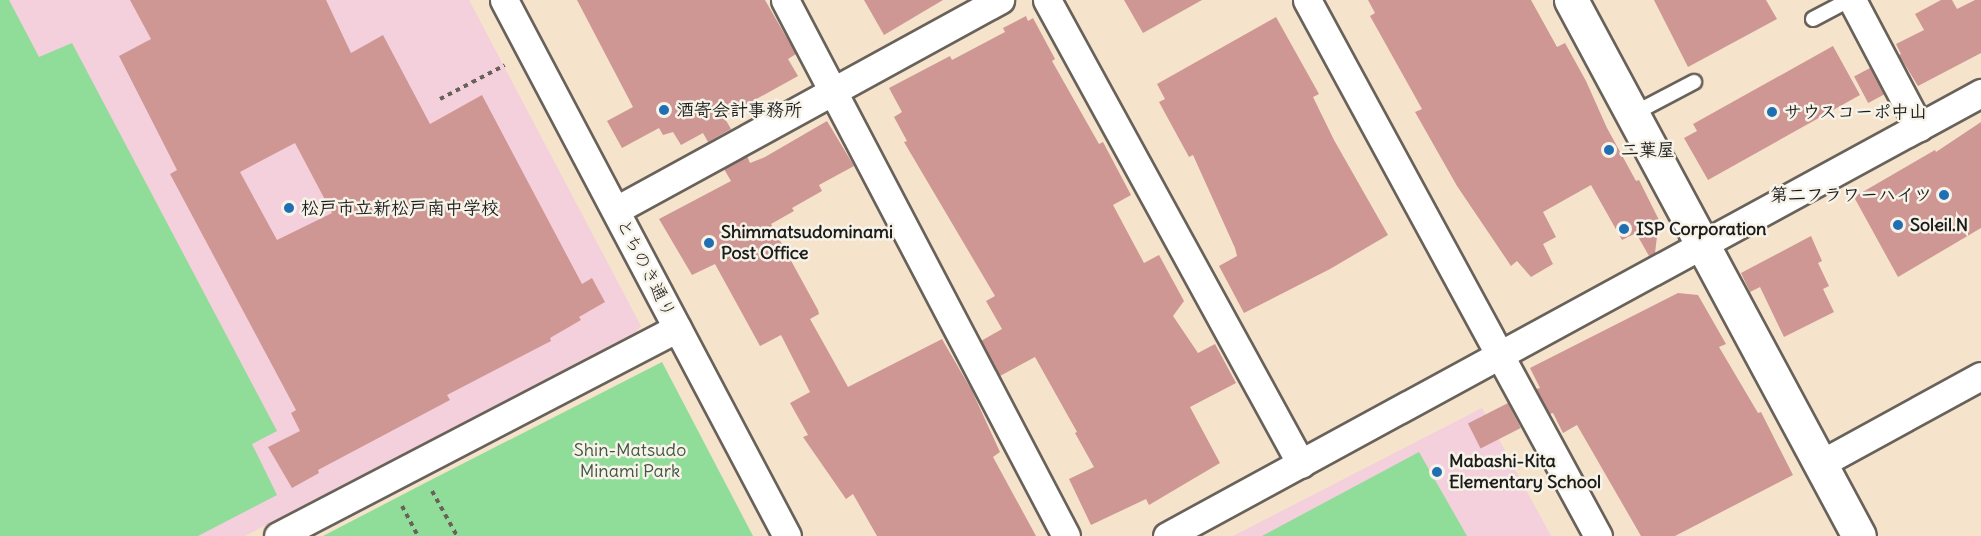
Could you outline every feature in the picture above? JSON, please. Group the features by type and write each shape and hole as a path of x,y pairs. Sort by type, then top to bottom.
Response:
{"street":[{"name":"とちのき通り","path":"504,0 787,536"},
{"path":"785,0 1066,536"},
{"path":"616,210 1000,0"},
{"path":"1047,0 1301,464"},
{"path":"1307,0 1598,536"},
{"path":"1571,0 1859,536"},
{"path":"1850,0 1919,127"},
{"path":"1167,536 1981,93"},
{"path":"278,536 677,328"},
{"path":"1820,464 1981,376"}],"lane":[{"path":"1813,19 1850,0"},
{"path":"1633,114 1694,82"}],"path":[{"path":"440,99 512,62"},
{"path":"417,464 457,536"}],"shaded area":[{"name":"松戸市立新松戸南中学校","path":"0,0 469,0 641,326 635,333 245,536 0,536"},
{"name":"Mabashi-Kita Elementary School","path":"1482,408 1551,536 1233,536"}],"green space":[{"path":"0,0 9,0 39,57 72,43 277,431 252,444 277,495 198,536 0,536"},
{"name":"Shin-Matsudo Minami Park","path":"662,362 753,536 323,536 427,482"},
{"path":"1419,452 1467,536 1262,536"}],"building":[{"path":"130,0 326,0 351,53 383,35 430,124 482,95 582,284 592,278 605,302 579,317 581,320 550,338 551,341 447,395 450,400 318,470 319,473 292,488 268,447 300,431 291,413 296,410 170,174 177,170 119,56 151,39","holes":["295,143 332,213 277,240 240,172"]},
{"path":"577,0 765,0 796,54 788,59 798,76 724,117 731,129 708,142 703,133 681,145 673,132 663,135 659,128 622,148 607,121 633,107"},
{"path":"864,0 943,0 884,35"},
{"path":"1124,0 1202,0 1143,33"},
{"path":"1368,0 1531,0 1557,47 1565,43 1586,81 1607,128 1636,181 1639,180 1659,220 1655,253 1649,256 1636,233 1622,240 1591,185 1543,212 1556,237 1543,244 1553,264 1531,277 1517,261 1511,266 1457,186 1415,112 1422,109 1370,16 1375,13"},
{"path":"1654,0 1766,0 1777,19 1688,67"},
{"path":"1941,0 1952,0 1957,9 1975,0 1981,0 1981,53 1918,86 1899,55 1901,54 1896,44 1924,30 1915,14"},
{"path":"1026,16 1028,21 1033,18 1055,59 1052,61 1099,144 1103,142 1131,195 1113,205 1144,263 1159,255 1184,301 1173,316 1198,353 1215,344 1236,383 1190,407 1220,463 1149,505 1146,499 1091,525 1069,479 1094,467 1035,357 1000,376 981,341 1002,329 986,301 995,296 904,142 907,141 894,117 902,112 889,88 950,56 952,60 1005,32 1003,28"},
{"path":"1276,17 1319,94 1313,97 1334,140 1388,235 1330,269 1244,313 1219,266 1237,256 1235,248 1193,155 1189,157 1159,102 1165,99 1157,84"},
{"name":"サウスコーポ中山","path":"1833,46 1860,95 1708,180 1684,138 1697,131 1693,124"},
{"path":"1870,68 1884,94 1868,103 1854,76"},
{"path":"827,121 854,166 819,185 822,191 792,208 794,211 771,224 818,310 819,314 810,319 848,387 942,339 972,391 1000,452 993,457 1036,536 877,536 853,494 846,499 803,437 808,435 790,403 810,392 781,335 760,346 715,264 692,275 659,219 731,181 724,169 747,156 750,163 765,157"},
{"path":"1981,122 1981,228 1898,277 1854,197 1935,150 1936,152"},
{"path":"1811,236 1822,261 1818,263 1829,286 1823,289 1834,312 1784,337 1760,287 1750,292 1741,273"},
{"path":"1678,293 1698,295 1726,344 1719,347 1758,413 1761,412 1793,475 1675,536 1641,536 1577,425 1563,433 1553,413 1550,414 1536,389 1540,388 1530,368"},
{"path":"1508,403 1521,428 1481,448 1468,423"}],"place":[{"name":"酒寄会計事務所","path":"664,110"},
{"name":"サウスコーポ中山","path":"1772,112"},
{"name":"二葉屋","path":"1609,150"},
{"name":"第二フラワーハイツ","path":"1944,195"},
{"name":"松戸市立新松戸南中学校","path":"289,208"},
{"name":"Soleil.N","path":"1898,225"},
{"name":"ISP Corporation","path":"1624,229"},
{"name":"Shimmatsudominami Post Office","path":"709,243"},
{"name":"Mabashi-Kita Elementary School","path":"1437,472"}]}
